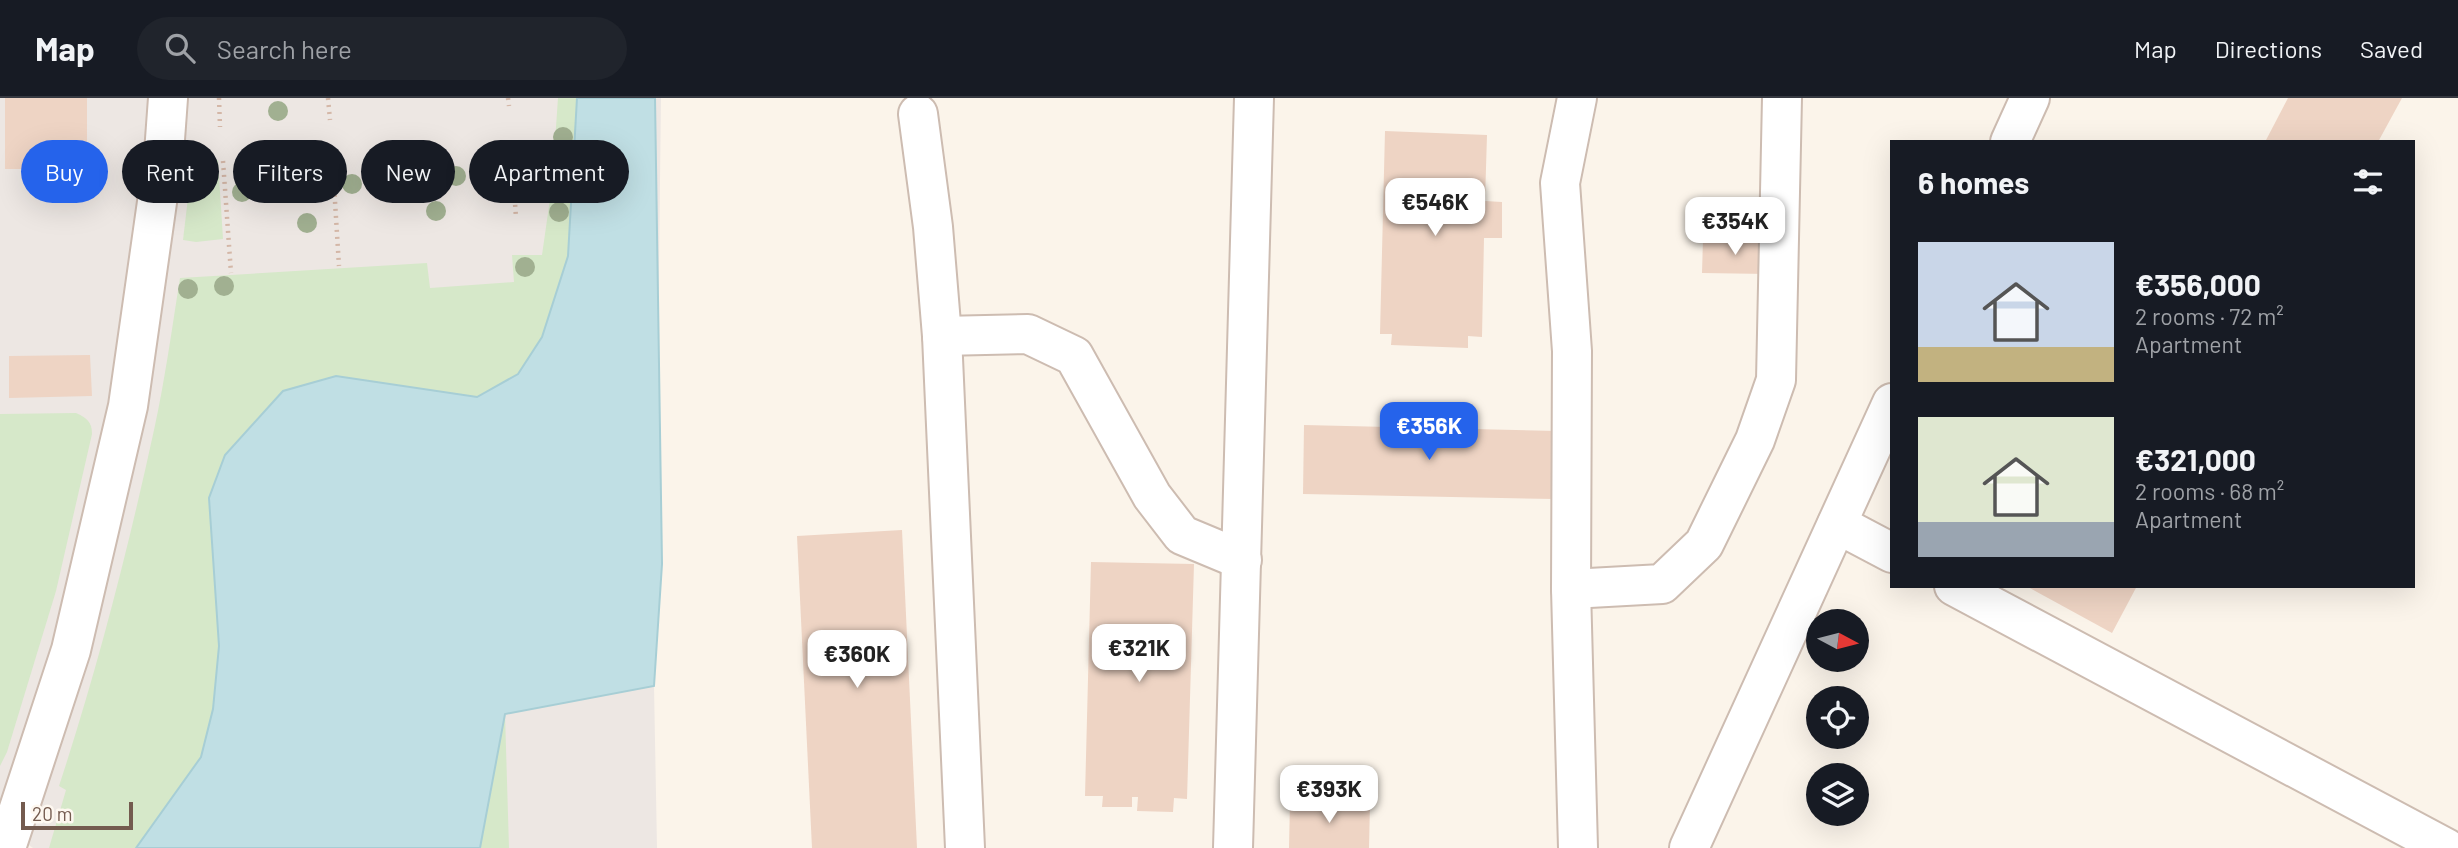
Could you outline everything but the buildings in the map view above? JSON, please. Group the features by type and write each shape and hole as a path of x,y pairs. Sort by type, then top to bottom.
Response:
{"lane":[{"path":"6,848 71,650 128,406 165,147 168,98"},
{"path":"1233,848 1254,98"},
{"path":"1577,98 1560,183 1572,351 1571,589 1578,848"},
{"path":"1571,589 1662,584 1704,544 1755,440 1776,380 1782,98"},
{"path":"2011,140 2030,98"},
{"path":"918,114 933,227 942,336 965,848"},
{"path":"942,336 1028,334 1074,356 1152,496 1182,535 1242,561"},
{"path":"1689,848 1890,407"},
{"path":"1837,524 1890,552"},
{"path":"1958,588 2446,848"}],"path":[{"path":"219,98 220,127"},
{"path":"328,98 330,120"},
{"path":"508,98 509,106"},
{"path":"223,160 231,273"},
{"path":"335,203 339,266"},
{"path":"515,203 516,218"}],"shaded area":[{"path":"0,98 661,98 654,686 657,848 33,848 0,825"}],"green space":[{"path":"558,98 655,98 662,564 654,686 505,714 509,848 49,848 66,790 59,786 99,654 144,475 162,392 180,278 427,263 430,288 514,282 512,255 542,255 549,203 629,203 629,140 555,140"},
{"path":"219,176 223,239 196,242 183,240 187,203 219,203"},
{"path":"76,413 88,421 92,434 56,591 7,752 0,766 0,414"}],"water":[{"path":"577,98 655,98 662,564 654,686 505,714 480,848 136,848 201,757 213,709 219,646 209,498 225,455 283,391 336,376 477,397 518,374 542,337 568,256 571,203 629,203 629,140 575,140"}]}
